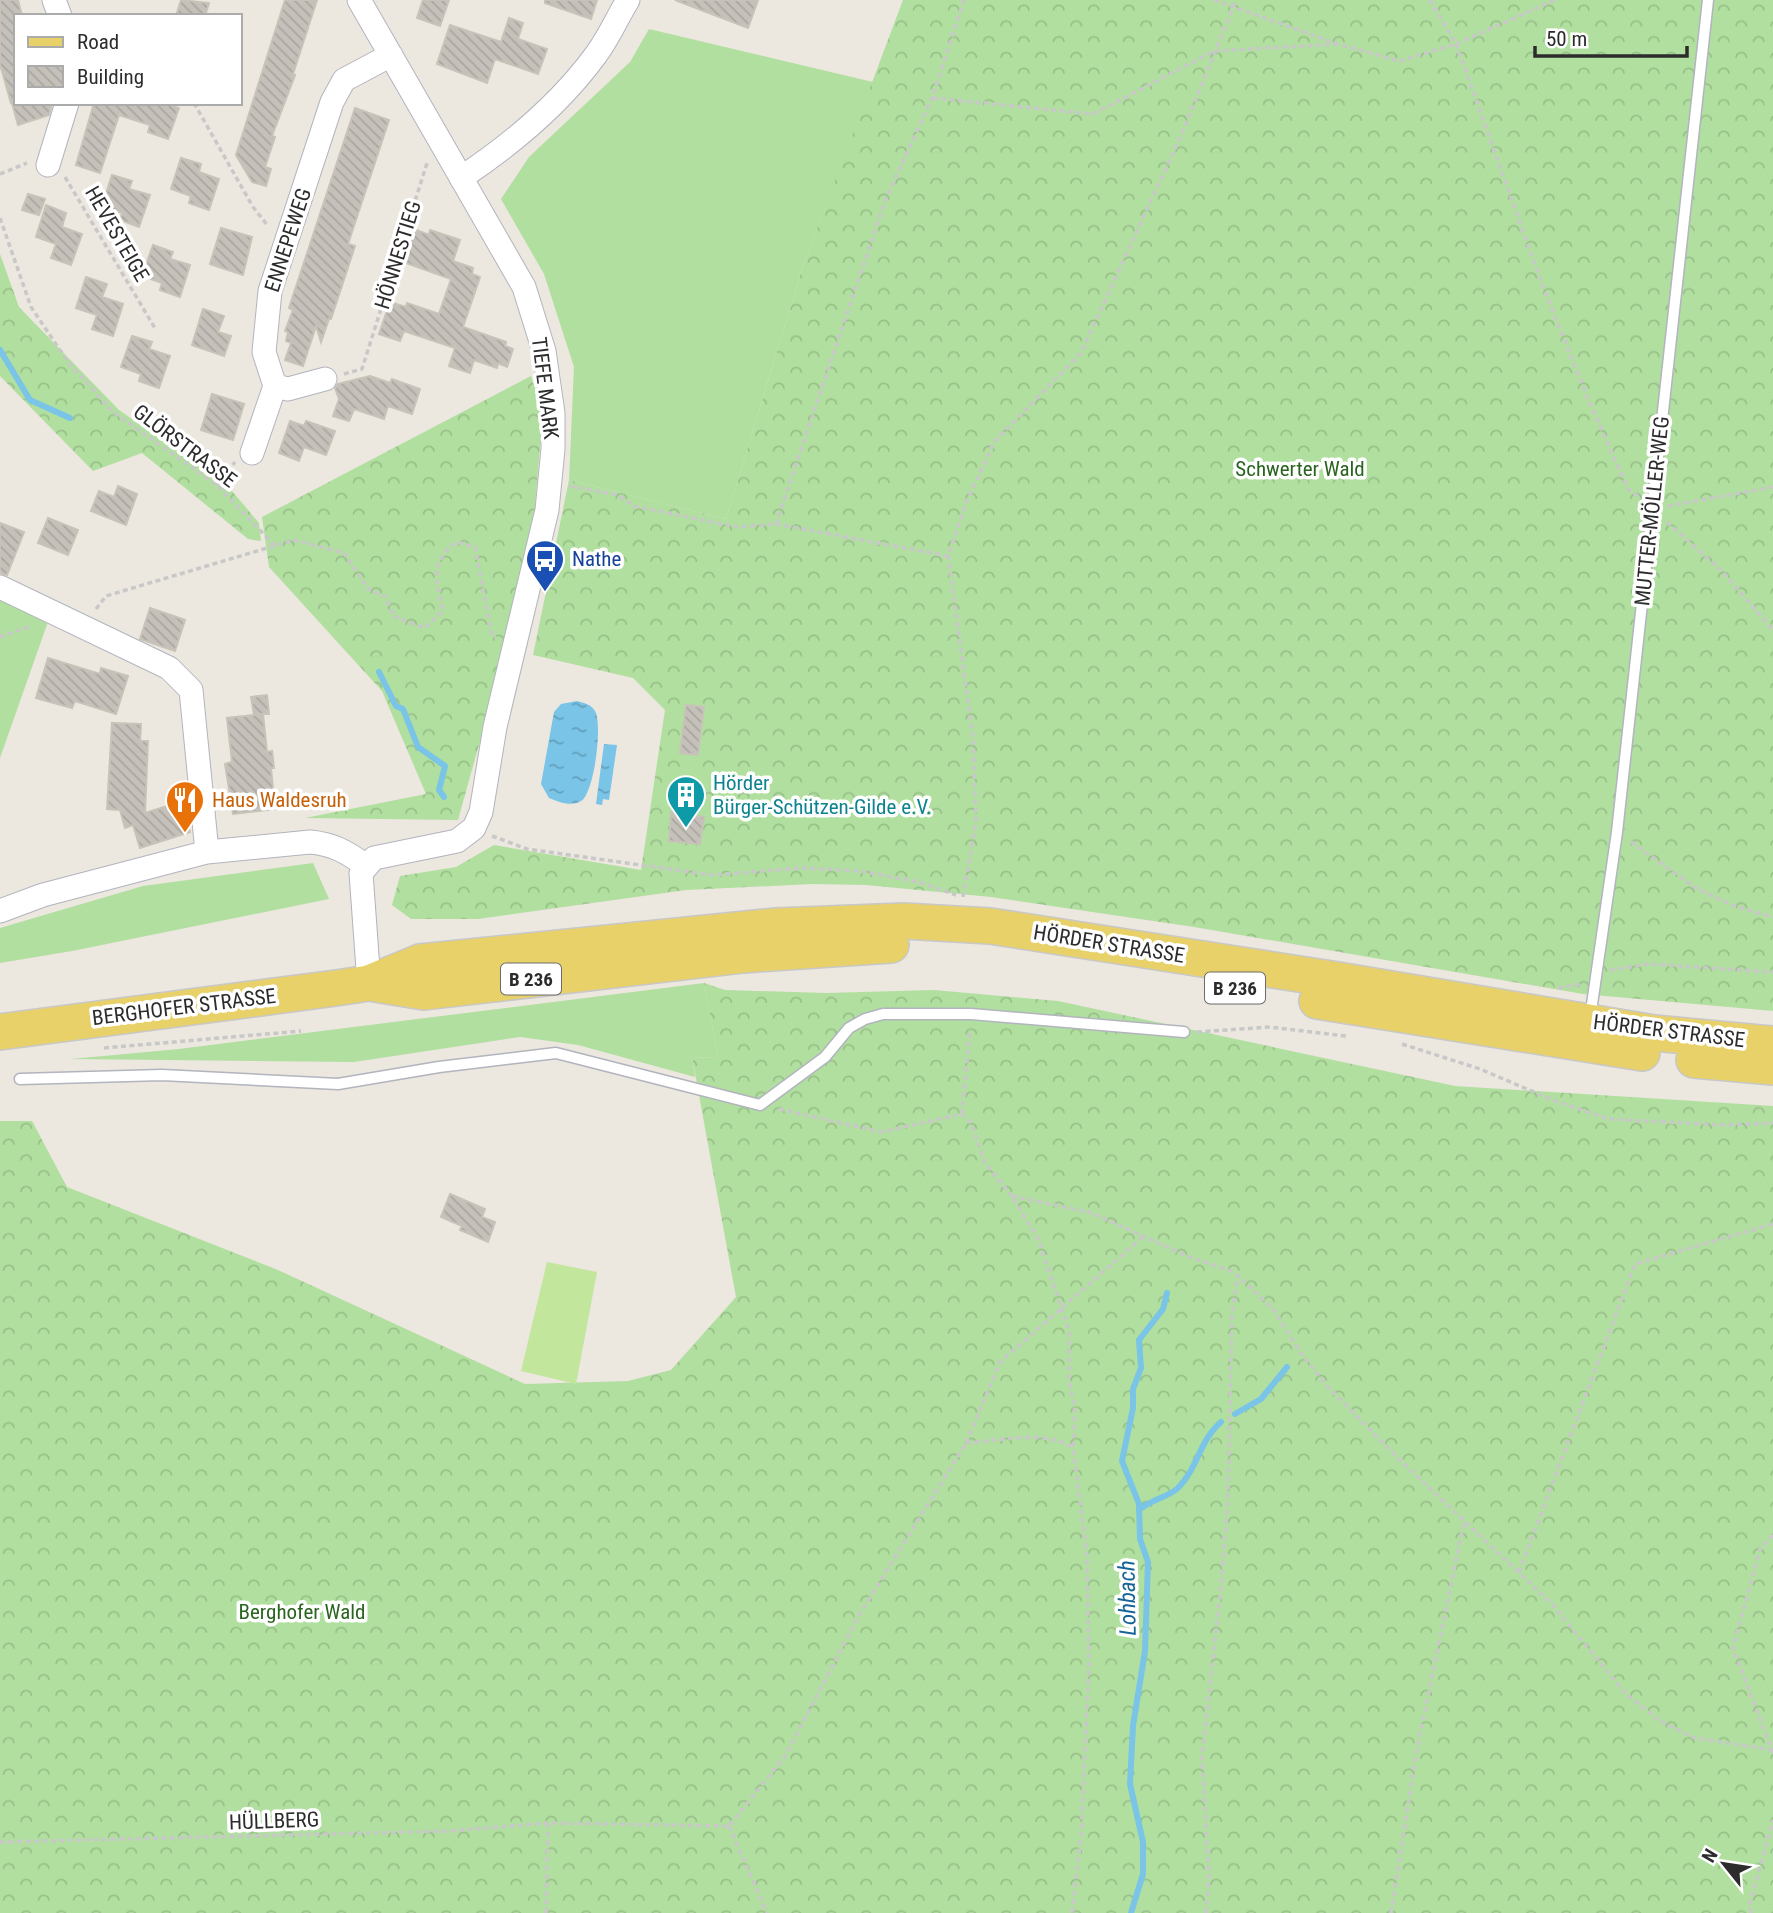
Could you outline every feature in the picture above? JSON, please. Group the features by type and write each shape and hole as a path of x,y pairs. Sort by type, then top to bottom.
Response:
{"main road":[{"name":"HÖRDER STRASSE","path":"692,947 843,922 904,921 989,926 1654,1033 1773,1044"},
{"name":"HÖRDER STRASSE","path":"692,947 877,944 1029,954 1559,1042 1748,1067 1773,1067"},
{"name":"BERGHOFER STRASSE","path":"0,1032 369,983 420,962 692,947"}],"street":[{"name":"TIEFE MARK","path":"359,0 524,287 535,318 552,414 551,486 495,727 481,812 474,828"},
{"path":"461,178 503,150 553,104 596,55 628,0"},
{"name":"ENNEPEWEG","path":"275,386 264,352 270,291 332,102 344,80 391,55"},
{"path":"42,161 66,105"},
{"path":"252,453 275,386 288,389 325,379"},
{"path":"0,587 169,668 191,690 208,852"},
{"path":"369,983 359,880 366,866 374,858 387,854 457,841 474,828"},
{"path":"0,911 43,895 208,852 310,842 326,843 342,849 366,866"}],"lane":[{"name":"MUTTER-MÖLLER-WEG","path":"1589,1021 1617,832 1707,0"},
{"path":"20,1079 162,1075 338,1084 439,1067 556,1053 760,1105 825,1057 849,1028 865,1019 883,1014 971,1014 1184,1032"}],"path":[{"path":"776,524 885,201 932,98 964,0"},
{"path":"1214,0 1232,9 1338,44 1400,61 1456,44 1555,0"},
{"path":"474,828 527,849 712,875 803,868 860,871 919,881 964,897 976,822 973,737 948,556 967,501 994,442 1081,353 1177,144 1236,0"},
{"path":"1430,0 1456,44 1534,262 1588,401 1628,489 1723,572 1773,630"},
{"path":"932,98 1093,114 1214,51 1338,44"},
{"path":"195,105 263,222"},
{"name":"HÖNNESTIEG","path":"354,371 362,369 435,134"},
{"path":"0,174 42,161"},
{"name":"HEVESTEIGE","path":"42,161 156,330"},
{"name":"GLÖRSTRASSE","path":"0,218 31,307 68,362 113,412 217,485 277,548"},
{"path":"551,486 576,486 618,495 634,506 737,527 776,524 948,556"},
{"path":"1652,509 1773,487"},
{"path":"64,617 95,610 106,596 294,541 344,553 368,589 386,597 393,616 424,628 443,611 435,568 442,555 456,542 475,547 492,636 515,642"},
{"path":"1617,832 1696,888 1734,906 1773,917"},
{"path":"1553,989 1581,985 1614,969 1648,964 1773,972"},
{"path":"961,1114 971,1014"},
{"path":"1184,1032 1270,1027 1350,1036"},
{"path":"98,1049 301,1031"},
{"path":"1390,1041 1480,1069 1555,1101 1609,1119 1723,1125 1773,1123"},
{"path":"760,1105 881,1132 961,1114"},
{"path":"961,1114 971,1123 985,1163 1012,1196 1039,1241 1069,1331 1069,1380 1075,1411 1073,1448 1087,1555 1090,1665 1081,1836 1072,1913"},
{"path":"1012,1196 1092,1213 1238,1276 1274,1310 1300,1352 1327,1386 1398,1458 1446,1500 1464,1522 1552,1604 1625,1693 1660,1721 1695,1738 1773,1750"},
{"path":"1518,1572 1635,1264 1773,1224"},
{"path":"766,1913 729,1826 785,1756 861,1612 966,1443 1000,1362 1143,1237"},
{"path":"1206,1913 1209,1878 1202,1757 1221,1587 1228,1483 1232,1313 1238,1276"},
{"path":"966,1443 1033,1438 1061,1440 1073,1448"},
{"path":"1391,1913 1416,1754 1464,1522"},
{"path":"1773,1535 1760,1549 1733,1648 1773,1750"},
{"path":"1751,1913 1750,1904 1773,1820"},
{"path":"546,1913 548,1823"},
{"name":"HÜLLBERG","path":"0,1842 422,1832 548,1823 729,1826"}],"green space":[{"name":"Schwerter Wald","path":"903,0 1773,0 1773,1011 1583,994 1194,927 991,897 866,885 812,884 686,890 478,919 411,919 392,905 400,876 456,867 494,845 641,870 665,710 633,678 533,655 569,480 726,519 803,266"},
{"path":"649,29 873,82 803,266 726,519 569,480 574,367 544,274 501,199 529,157 630,62"},
{"path":"0,254 19,307 119,410 227,485 259,523 261,541 248,539 142,453 93,471 0,376"},
{"path":"531,376 543,412 533,529 502,662 458,820 305,818 426,794 382,691 269,567 262,517"},
{"path":"0,599 50,616 0,758"},
{"path":"313,863 329,899 0,963 0,928 143,886"},
{"path":"704,983 718,1058 692,1057 695,1077 578,1045 520,1037 354,1062 71,1059 179,1049"},
{"name":"Berghofer Wald","path":"704,983 725,990 826,993 934,990 1058,1001 1455,1086 1773,1106 1773,1913 0,1913 0,1121 32,1121 67,1187 278,1270 525,1384 628,1381 671,1370 736,1297 692,1057 718,1058"},
{"path":"547,1262 597,1272 576,1384 521,1371"}],"water":[{"path":"577,701 589,705 595,711 598,743 586,796 577,803 569,804 549,798 541,784 554,712 561,704"},
{"path":"604,744 617,745 609,800 603,799 602,805 596,804"}],"building":[{"path":"0,0 18,0 22,14 14,14 14,102 11,103 0,64"},
{"path":"181,0 209,3 206,14 177,14"},
{"path":"285,0 317,0 293,74 295,75 272,136 275,137 265,167 271,169 266,186 252,182 236,155"},
{"path":"423,0 449,0 440,26 417,18"},
{"path":"545,0 597,0 591,19 545,3"},
{"path":"675,0 758,0 748,28"},
{"path":"509,18 523,23 518,39 547,49 538,74 495,59 487,83 437,64 450,25 501,42"},
{"path":"12,103 52,105 49,115 18,125"},
{"path":"93,105 171,105 179,108 168,139 148,132 150,125 119,115 100,173 76,165"},
{"path":"355,108 389,120 348,244 355,246 331,319 321,342 316,326 303,366 285,360 291,343 286,341 288,332 285,331 293,310 289,308"},
{"path":"181,158 201,164 199,172 219,179 209,210 189,203 191,196 171,189"},
{"path":"112,175 132,181 129,189 150,195 139,227 120,220 122,213 102,206"},
{"path":"28,194 45,199 39,215 22,210"},
{"path":"46,205 66,213 62,227 82,234 71,265 51,258 56,244 36,237"},
{"path":"221,228 252,237 243,275 210,264"},
{"path":"414,229 429,235 430,230 460,240 453,261 473,268 472,274 480,277 463,327 506,342 505,346 513,349 507,367 498,363 497,368 474,360 470,373 449,366 455,348 404,331 400,341 379,334 390,302 406,307 407,303 439,314 451,279 403,262"},
{"path":"153,245 173,252 170,259 190,265 180,297 160,290 162,283 142,276"},
{"path":"86,277 107,284 102,297 123,304 113,336 92,329 97,315 76,308"},
{"path":"203,309 224,316 218,332 231,336 224,356 192,345"},
{"path":"132,336 152,342 149,349 170,356 159,388 139,381 141,374 121,367"},
{"path":"370,376 390,383 392,379 420,389 412,414 388,406 384,419 354,409 349,421 333,416 339,399 335,388 338,384"},
{"path":"212,394 244,404 233,440 201,430"},
{"path":"290,421 304,426 306,421 335,431 326,455 304,447 299,461 279,453"},
{"path":"118,486 137,494 126,525 91,511 99,491 114,497"},
{"path":"48,518 78,530 68,555 38,543"},
{"path":"0,523 24,532 7,575 0,573"},
{"path":"150,608 185,620 175,651 140,639"},
{"path":"48,658 100,674 101,668 128,676 116,714 75,701 72,708 36,698"},
{"path":"267,695 269,714 254,715 251,697"},
{"path":"686,705 704,707 698,755 680,753"},
{"path":"263,714 267,752 272,751 275,809 233,814 225,764 232,762 227,718"},
{"path":"112,723 141,724 140,741 148,741 145,813 180,802 190,832 140,848 133,825 125,828 120,810 107,809"},
{"name":"Hörder Bürger-Schützen-Gilde e.V.","path":"671,812 704,817 700,844 669,841"},
{"path":"450,1194 485,1209 482,1217 495,1222 488,1242 460,1230 462,1226 441,1217"}],"waterway":[{"path":"0,350 30,400 70,418"},
{"path":"379,672 396,706 403,709 418,747 445,766 439,790 444,797"},
{"name":"Lohbach","path":"1131,1913 1143,1874 1143,1842 1130,1784 1133,1726 1145,1651 1148,1562 1140,1539 1139,1504 1122,1461 1133,1408 1133,1389 1141,1368 1139,1340 1163,1309 1167,1293"},
{"path":"1235,1414 1261,1399 1287,1367"},
{"path":"1139,1510 1178,1488 1208,1438 1221,1422"}],"place":[{"name":"Nathe","path":"545,593"},
{"name":"Hörder Bürger-Schützen-Gilde e.V.","path":"686,829"},
{"name":"Haus Waldesruh","path":"185,834"}]}
